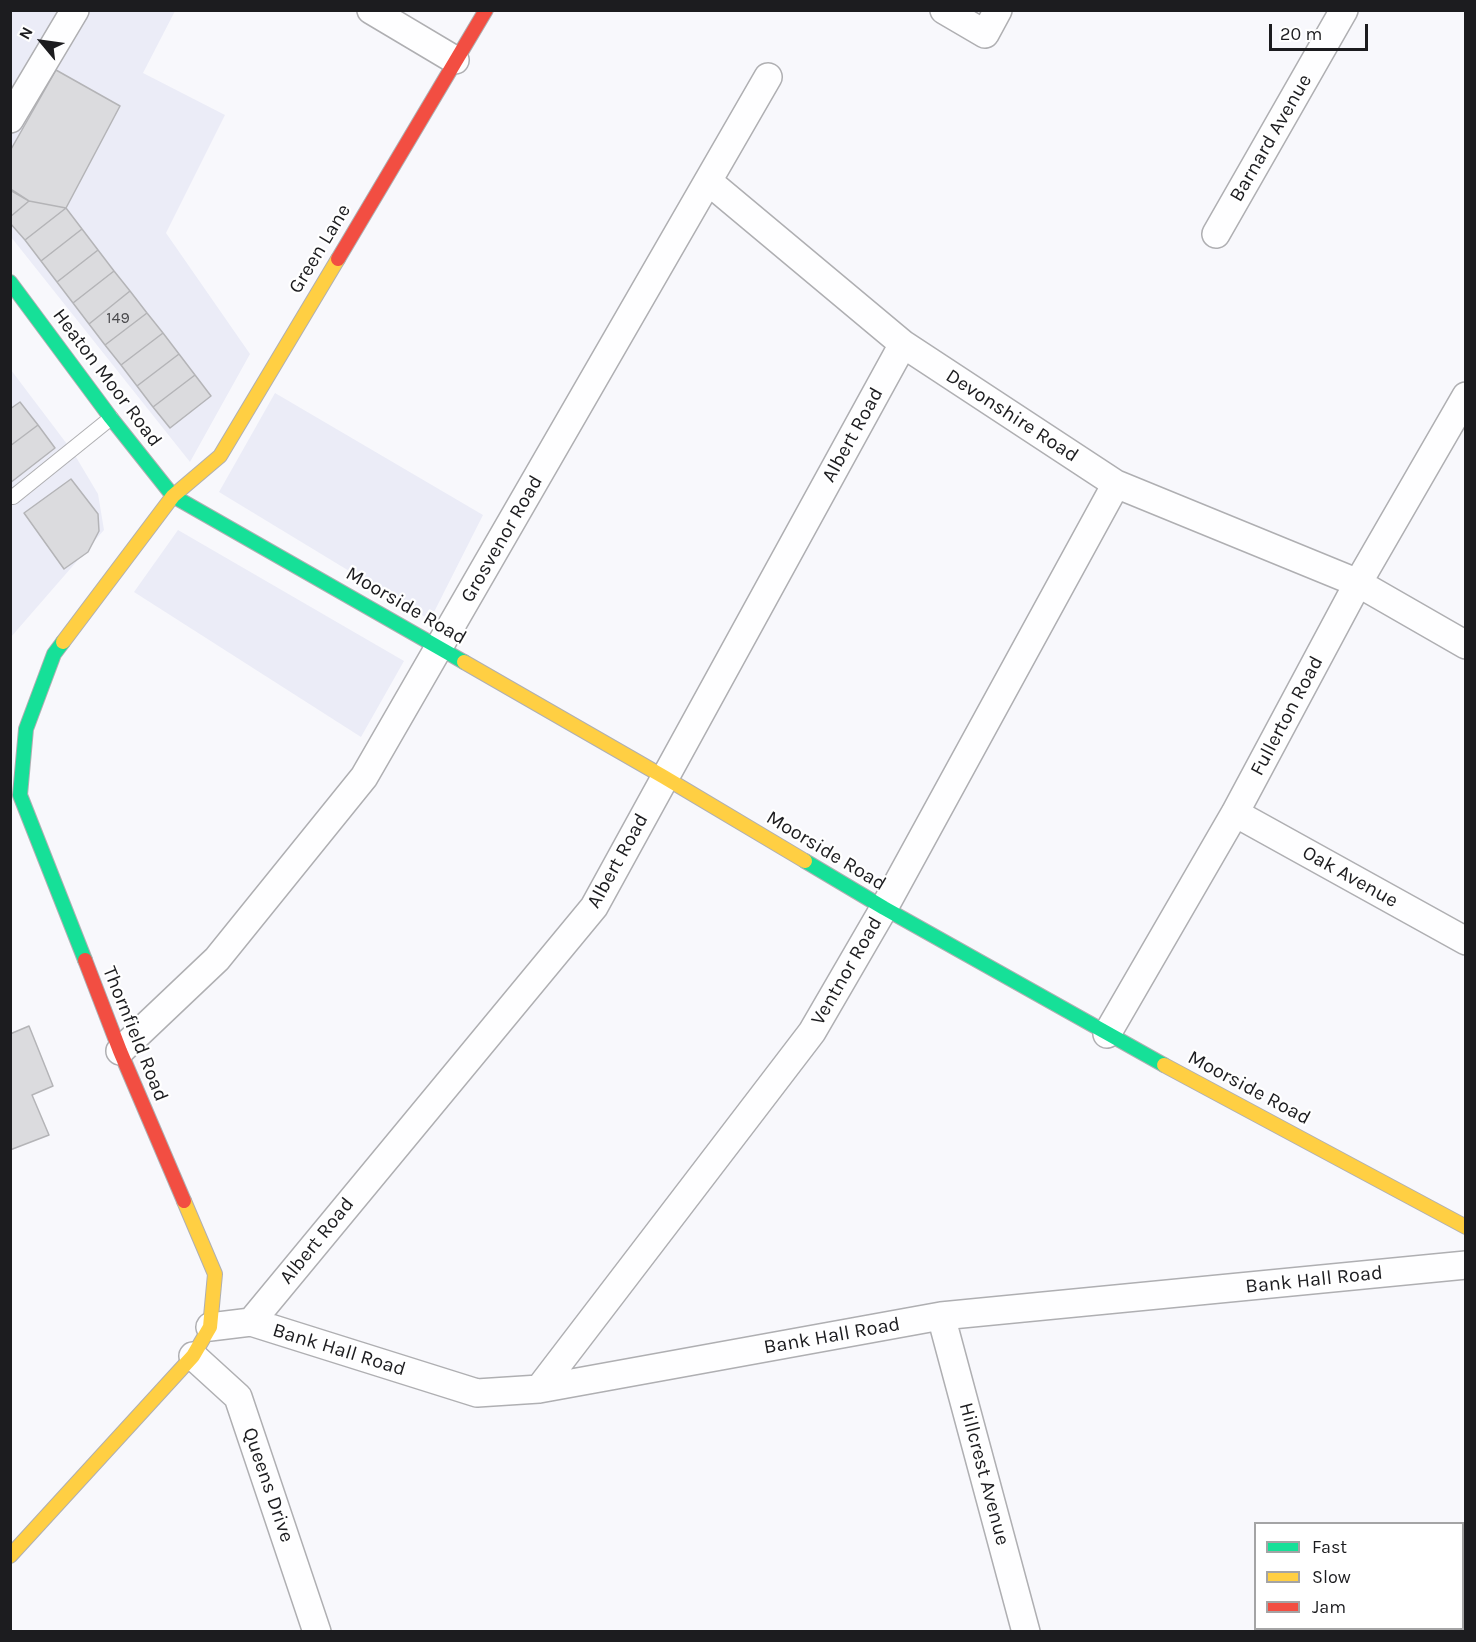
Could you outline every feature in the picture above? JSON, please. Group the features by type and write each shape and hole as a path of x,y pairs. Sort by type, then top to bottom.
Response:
{"street":[{"path":"10,119 75,10"},
{"path":"371,10 455,60"},
{"name":"Green Lane","path":"173,496 219,456 486,10"},
{"path":"944,10 985,34 998,10"},
{"name":"Barnard Avenue","path":"1216,234 1344,10"},
{"name":"Grosvenor Road","path":"120,1051 217,959 364,777 768,76"},
{"name":"Devonshire Road","path":"708,181 903,344 1116,484 1358,583 1466,645"},
{"name":"Heaton Moor Road","path":"10,282 111,418 173,496"},
{"name":"Albert Road","path":"251,1322 594,907 903,344"},
{"name":"Fullerton Road","path":"1107,1034 1234,813 1358,583 1466,396"},
{"name":"Ventnor Road","path":"538,1389 812,1032 884,908 1116,484"},
{"name":"Moorside Road","path":"173,496 664,777 884,908 1107,1034 1466,1227"},
{"name":"Thornfield Road","path":"10,1556 194,1356 210,1327 215,1274 120,1051 20,795 18,728 54,654 173,496"},
{"name":"Oak Avenue","path":"1234,813 1466,941"},
{"name":"Bank Hall Road","path":"210,1327 251,1322 477,1393 538,1389 941,1316 1466,1265"},
{"name":"Hillcrest Avenue","path":"941,1316 1026,1632"},
{"name":"Queens Drive","path":"194,1356 238,1396 317,1632"}],"lane":[{"path":"13,497 111,418"}],"shaded area":[{"path":"11,11 175,11 143,73 225,115 166,233 250,354 190,462 11,237"},
{"path":"11,370 73,452 98,494 104,530 11,637"},
{"path":"275,393 483,515 430,620 219,492"},
{"path":"178,530 404,661 361,737 134,592"}],"building":[{"path":"56,70 120,106 66,208 29,201 10,190 10,151"},
{"path":"12,190 29,201 10,217 10,192"},
{"path":"29,201 66,208 25,240 10,223 10,217"},
{"path":"66,208 82,229 41,261 25,240"},
{"path":"82,229 98,250 57,282 41,261"},
{"path":"98,250 114,271 73,303 57,282"},
{"path":"114,271 130,291 89,324 73,303"},
{"path":"130,291 147,313 105,345 89,324"},
{"path":"147,313 163,333 121,365 105,345"},
{"path":"163,333 179,354 137,386 121,365"},
{"path":"179,354 195,375 153,407 137,386"},
{"path":"195,375 211,396 170,428 153,407"},
{"path":"20,402 38,425 10,446 10,409"},
{"path":"38,425 55,448 10,483 10,446"},
{"path":"71,479 98,514 99,531 88,552 64,569 24,513"},
{"path":"29,1026 53,1086 32,1095 49,1135 10,1150 10,1034"}],"traffic: fast":[{"path":"10,282 111,418 173,496 464,662"},
{"path":"63,642 54,654 26,729 20,795 85,960"},
{"path":"805,861 884,908 1164,1065"}],"traffic: slow":[{"path":"63,642 173,496 220,456 338,259"},
{"path":"464,662 805,861"},
{"path":"1164,1065 1466,1227"},
{"path":"10,1556 193,1356 210,1327 215,1274 184,1201"}],"traffic: jam":[{"path":"338,259 486,10"},
{"path":"85,960 120,1051 184,1201"}]}
